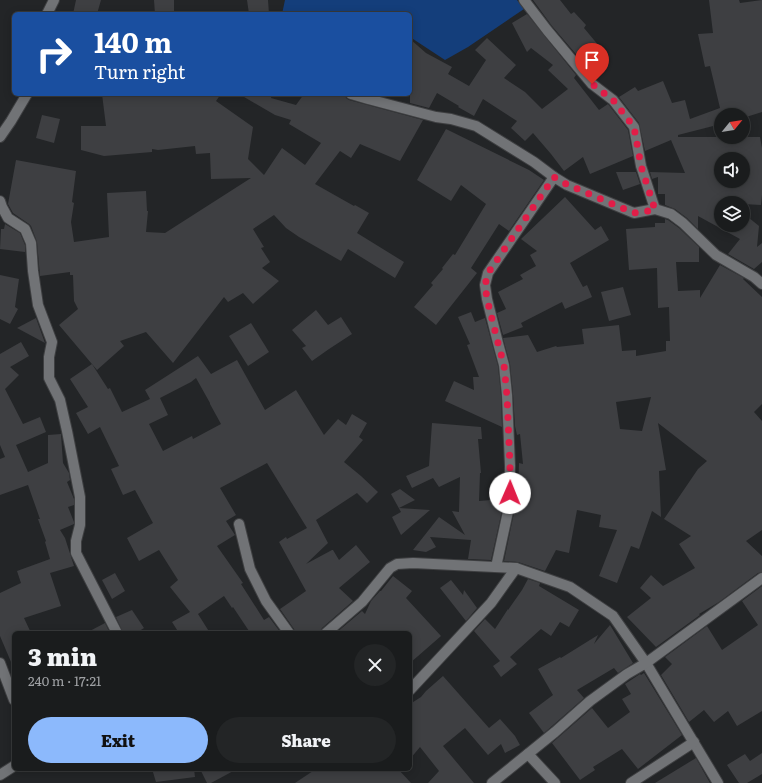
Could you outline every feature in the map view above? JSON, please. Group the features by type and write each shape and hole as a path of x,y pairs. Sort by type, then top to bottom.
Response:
{"street":[{"path":"48,12 54,0"},
{"path":"524,0 592,84 613,100 634,127 641,166 655,210"},
{"path":"0,137 26,96"},
{"path":"358,96 476,126 568,185 634,213 655,210 671,214 683,223 716,255 754,277 762,284"},
{"path":"496,567 509,506 510,458 504,365 487,299 485,285 488,273 554,177"},
{"path":"0,201 8,218 26,229 32,243 33,271 38,305 52,342 49,358 49,378 60,400 80,497 80,525 76,541 76,553 116,631"},
{"path":"239,524 250,569 266,601 287,631"},
{"path":"328,631 362,602 390,568 397,564 413,563 516,568 570,587 613,616 646,663 718,783"},
{"path":"412,688 491,603 516,568"},
{"path":"492,783 555,732 590,701 627,674 646,663 762,578"},
{"path":"0,663 12,695"},
{"path":"631,783 694,742"},
{"path":"528,754 555,783"},
{"path":"0,775 12,767"}],"shaded area":[{"path":"285,0 517,0 524,9 468,47 445,60 412,38 412,12 282,12"}],"building":[{"path":"76,0 101,0 98,12 73,12"},
{"path":"154,0 174,0 174,12 155,12"},
{"path":"247,0 268,0 269,12 249,12"},
{"path":"533,0 560,0 571,14 574,12 586,25 584,28 599,46 581,60 552,26"},
{"path":"709,0 739,0 740,3 762,0 762,112 750,116 750,108 720,108 710,66 705,67 698,34 713,33"},
{"path":"527,14 576,75 574,78 599,110 608,104 628,130 633,156 590,174 583,157 564,171 533,133 525,141 511,128 517,121 483,99 474,116 437,93 429,108 410,103 410,96 412,96 412,41 426,53 452,67 448,74 469,86 486,60 475,50 487,38 516,65 504,78 525,92 542,109 568,89 548,70 553,65 531,48 527,52 512,23"},
{"path":"663,81 672,103 685,100 690,119 714,110 714,126 678,135 678,137 714,137 714,144 750,144 750,137 760,137 762,148 761,205 750,204 750,196 714,196 714,225 698,216 698,229 675,209 665,205 665,194 658,194 658,177 652,179 650,172 685,173 671,140 645,151 639,123 619,97 635,87 638,91"},
{"path":"102,96 220,96 216,101 253,127 248,159 264,175 282,148 305,165 321,143 289,124 291,120 275,115 242,96 272,96 271,98 296,105 303,96 346,96 349,100 423,120 400,161 360,144 351,158 340,151 315,184 369,213 357,233 404,262 395,278 348,249 341,261 299,237 286,228 274,215 253,229 264,247 261,248 270,262 262,268 279,281 253,304 243,293 228,302 224,297 173,363 146,332 120,341 124,346 97,370 59,325 78,309 74,301 73,275 70,275 70,272 40,276 37,242 31,226 13,213 8,204 16,160 76,171 71,222 74,242 109,237 107,193 146,191 148,211 146,232 165,233 251,178 211,179 210,153 196,154 195,146 158,150 152,149 152,152 104,156 81,150 81,126 106,126"},
{"path":"42,115 60,119 54,143 36,138"},
{"path":"446,129 529,170 544,180 509,231 499,224 471,268 477,273 436,325 414,307 433,285 431,283 453,254 455,255 486,204 461,185 451,201 417,180"},
{"path":"616,172 636,172 640,184 623,190"},
{"path":"565,197 595,230 601,226 609,240 570,263 583,287 587,285 592,297 565,309 562,302 521,323 523,327 503,335 497,313 506,309 498,292 523,279 520,275 536,266 530,255 537,251 521,239"},
{"path":"665,219 668,220 699,247 699,262 676,262 678,291 700,290 700,298 720,265 744,278 743,279 762,297 762,404 754,412 762,421 762,530 746,541 762,556 762,572 758,573 719,602 699,614 700,615 656,647 627,617 651,598 640,588 651,575 663,586 695,568 679,544 691,536 664,519 698,469 707,461 658,423 666,470 659,471 661,517 652,511 639,549 631,546 617,583 599,576 617,530 599,527 601,515 577,510 569,553 556,550 545,571 518,562 504,561 516,497 518,497 519,463 523,464 520,434 517,435 515,426 510,364 503,338 528,335 537,352 556,346 584,344 582,329 619,325 622,351 636,350 636,356 666,351 666,341 670,341 669,307 658,308 657,268 629,270 626,229 655,227 655,223 665,223","holes":["651,397 642,431 620,429 616,402"]},
{"path":"750,219 759,226 757,247 762,243 762,262 754,269 728,254 740,239 727,232 750,232"},
{"path":"5,224 20,233 25,245 25,252 0,249 1,229 4,229"},
{"path":"0,275 19,279 15,307 18,309 10,324 0,319"},
{"path":"623,287 631,315 609,321 601,292"},
{"path":"316,310 328,325 341,317 352,334 312,361 302,348 306,346 292,330"},
{"path":"471,312 475,322 485,318 498,366 502,427 445,401 454,381 474,390 473,377 479,377 467,345 470,344 458,317"},
{"path":"36,318 45,343 17,328"},
{"path":"251,323 269,352 248,366 229,336"},
{"path":"21,342 29,356 10,367 19,375 5,389 23,424 40,417 46,432 16,445 28,472 48,463 48,435 61,434 63,463 69,473 70,480 67,482 74,499 74,505 68,507 74,524 60,530 65,538 74,566 50,573 61,606 24,618 30,631 12,631 12,664 0,636 0,593 21,583 17,571 50,559 46,541 38,519 40,519 28,485 0,495 0,459 5,457 0,445 0,354"},
{"path":"198,356 211,374 237,360 265,410 296,390 324,435 338,419 346,425 352,414 367,423 359,437 363,440 344,462 378,492 367,503 357,493 316,520 328,543 306,564 332,550 339,560 356,545 370,562 339,588 353,601 322,628 321,631 294,631 280,609 306,591 279,542 286,537 287,539 307,528 267,463 220,488 236,515 226,521 235,535 217,546 243,583 241,584 264,620 269,617 280,631 249,631 224,596 198,614 209,631 178,631 172,622 190,612 170,587 178,580 159,550 139,561 127,538 153,523 135,490 123,495 111,469 119,466 100,427 88,434 76,413 88,407 70,379 92,364 108,389 110,388 122,412 150,399 145,390","holes":["196,378 221,424 193,439 192,436 163,451 149,424 168,415 160,398"]},
{"path":"432,423 481,427 482,439 478,439 481,473 479,501 503,499 503,506 491,560 468,559 471,540 430,537 436,547 426,552 413,550 439,517 465,535 452,511 459,512 460,477 439,487 433,478 412,488 406,476 429,466"},
{"path":"400,489 415,500 399,508 430,510 401,535 392,517 401,512 391,494"},
{"path":"115,573 125,591 112,599 102,580"},
{"path":"393,576 412,591 406,598 441,636 412,661 412,631 338,631 362,611 365,614 371,601"},
{"path":"528,579 540,583 539,586 579,610 569,627 560,622 551,636 541,629 510,657 517,664 501,677 493,666 500,661 474,631 485,619 495,629"},
{"path":"451,580 463,595 464,590 477,608 466,621 440,588"},
{"path":"762,586 762,711 737,726 728,711 714,722 704,710 689,722 661,675 672,664 665,657 707,626 722,650 758,625 742,601"},
{"path":"132,610 144,628 139,631 122,631 116,617"},
{"path":"105,623 109,631 90,631"},
{"path":"610,625 633,663 618,673 614,668 577,690 584,698 544,733 529,713 553,695 538,669 560,657 561,658 598,635 594,644"},
{"path":"644,673 682,735 638,769 622,749 593,767 595,770 580,780 552,743 592,708 608,728 630,712 622,699 631,694 625,684"},
{"path":"443,676 489,728 500,719 515,736 520,745 505,753 501,744 488,755 465,728 443,746 474,783 428,783 439,771 420,747 412,757 412,703 421,697"},
{"path":"762,753 762,774 747,783 739,783 727,765 745,754 750,761"},
{"path":"696,758 710,783 655,783"},
{"path":"153,771 194,771 195,777 156,782"},
{"path":"201,771 233,771 211,783 207,783"},
{"path":"313,771 400,771 411,783 295,783"}],"route":[{"path":"510,493 507,396 504,365 487,299 485,285 488,273 554,177 568,185 634,213 655,210 641,166 634,127 613,100 592,84"}]}
